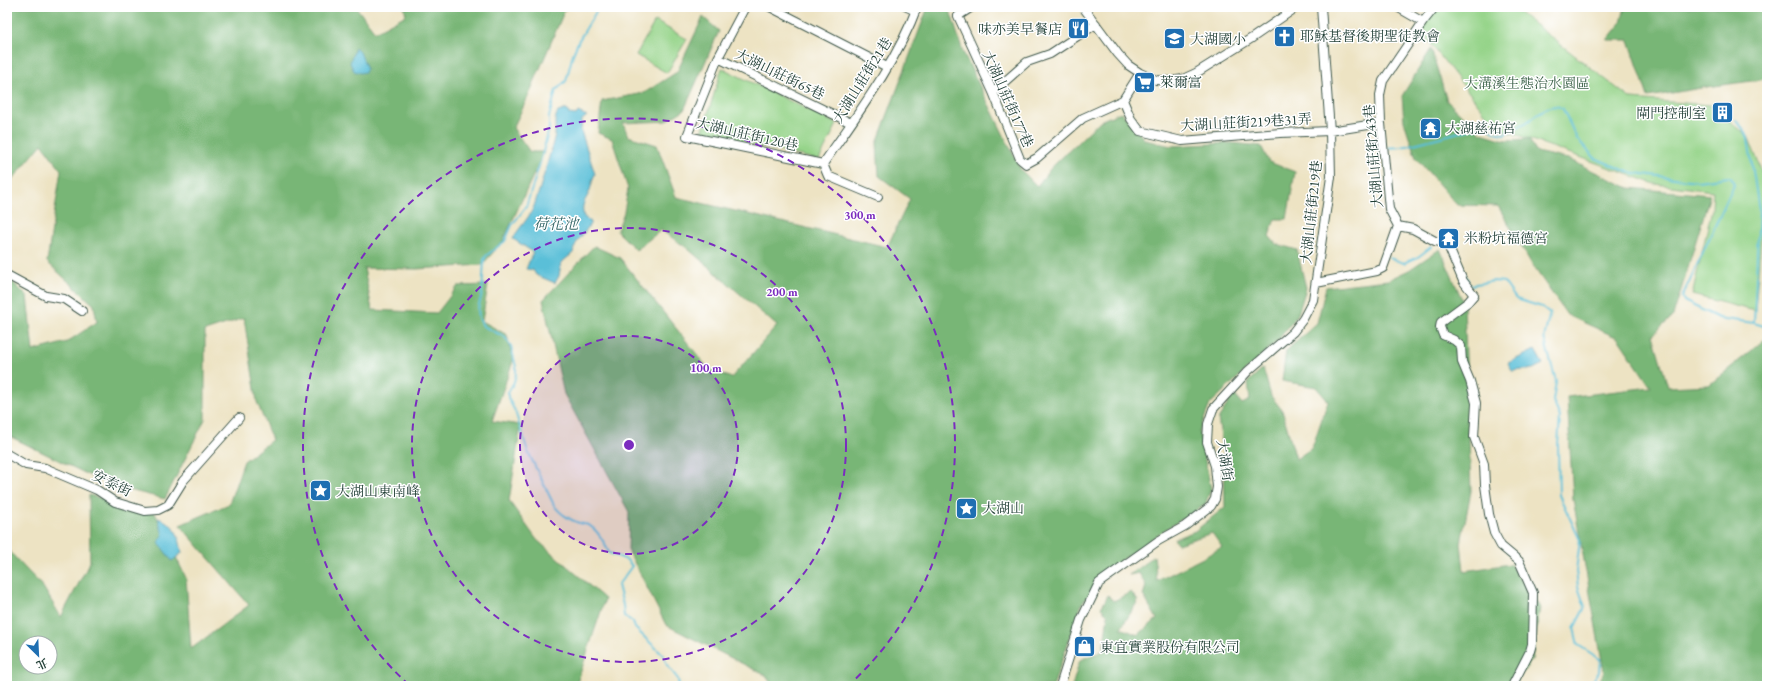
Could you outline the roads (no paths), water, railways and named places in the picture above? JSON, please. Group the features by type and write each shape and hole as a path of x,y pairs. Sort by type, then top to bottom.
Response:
{"street":[{"name":"大湖山莊街120巷","path":"745,7 718,58 687,136 823,164"},
{"path":"770,7 887,67"},
{"path":"907,7 916,9"},
{"name":"大湖山莊街177巷","path":"972,7 958,16 993,92 1020,159 1026,164 1037,158 1083,118 1123,100"},
{"path":"1083,7 1119,56 1128,65 1140,73 1156,80 1183,79 1217,60 1297,7"},
{"name":"大湖山莊街219巷","path":"1320,7 1330,131 1331,177 1316,283 1376,272 1383,268 1398,226"},
{"path":"1397,7 1423,22"},
{"name":"大湖山莊街243巷","path":"1398,226 1389,209 1381,123 1380,95 1383,81 1435,7"},
{"name":"大湖山莊街21巷","path":"823,164 869,99 904,38 916,9"},
{"path":"993,92 1027,62 1050,54 1096,24"},
{"name":"大湖山莊街65巷","path":"718,58 852,123"},
{"path":"1123,100 1140,73"},
{"name":"大湖山莊街219巷31弄","path":"1123,100 1131,120 1140,131 1182,141 1280,133 1330,131 1381,123"},
{"path":"823,164 828,176 878,197"},
{"path":"1398,226 1413,229 1435,242 1448,243 1460,274 1474,295 1468,302 1441,322 1440,327 1443,335 1454,340 1461,346 1462,362 1470,381 1476,403 1474,437 1484,464 1489,514 1494,533 1501,546 1519,561 1533,594 1532,644 1530,651 1512,686"},
{"path":"7,276 46,296 64,299 82,311"},
{"name":"大湖街","path":"1060,686 1081,620 1099,583 1158,541 1185,526 1210,506 1215,500 1217,487 1215,466 1207,442 1208,424 1213,409 1248,371 1293,332 1303,319 1313,300 1316,283"},
{"name":"安泰街","path":"7,454 26,465 45,468 97,490 116,502 145,511 158,510 168,505 183,481 239,418"}],"water":[{"path":"355,47 360,52 367,69 365,72 360,73 354,71 350,63"},
{"name":"荷花池","path":"567,110 569,114 576,115 578,112 587,116 582,120 581,131 595,174 583,205 584,217 591,222 578,241 573,253 561,263 559,276 555,283 536,275 533,270 526,269 533,252 513,239 534,206 555,135 556,118 558,112"},
{"path":"1535,350 1543,364 1533,369 1512,371 1508,363"},
{"path":"158,518 169,523 173,527 180,541 182,553 172,561 158,542 163,535"}],"waterway":[{"path":"599,7 579,40 573,54 566,81 556,90 549,117 549,129 526,207 512,225 505,241 486,256 484,260 482,293 478,309 479,318 483,326 505,337 511,346 516,367 516,374 514,382 508,393 508,398 515,411 528,452 554,505 568,518 592,527 601,537 609,553 627,560 632,566 618,585 624,616 633,622 635,628 664,656 667,665 678,679 679,686"},
{"path":"1385,148 1402,147 1487,125 1494,132 1504,134 1553,106 1563,109 1577,139 1595,158 1628,172 1697,181 1729,177 1732,179 1734,185 1682,297 1684,301 1718,318 1754,323 1767,327"},
{"path":"1736,120 1745,131 1748,138 1759,210 1754,323"},
{"path":"1389,258 1404,263 1418,257 1431,247"},
{"path":"1463,271 1468,281"},
{"path":"1470,285 1494,281 1504,282 1516,299 1542,307 1550,313 1544,338 1556,381 1553,401 1560,417 1558,445 1559,495 1580,540 1576,571 1578,587 1585,607 1574,628 1578,645 1600,659 1599,672 1589,686"}],"place":[{"name":"味亦美早餐店","path":"1078,29"},
{"name":"耶穌基督後期聖徒教會","path":"1285,36"},
{"name":"大湖國小","path":"1174,39"},
{"name":"萊爾富","path":"1145,82"},
{"name":"閘門控制室","path":"1722,113"},
{"name":"大湖慈祐宮","path":"1430,128"},
{"name":"米粉坑福德宮","path":"1448,238"},
{"name":"大湖山東南峰","path":"320,491"},
{"name":"大湖山","path":"967,508"},
{"name":"東宜實業股份有限公司","path":"1085,647"}],"park label":[{"name":"大溝溪生態治水園區","path":"1527,83"}]}
